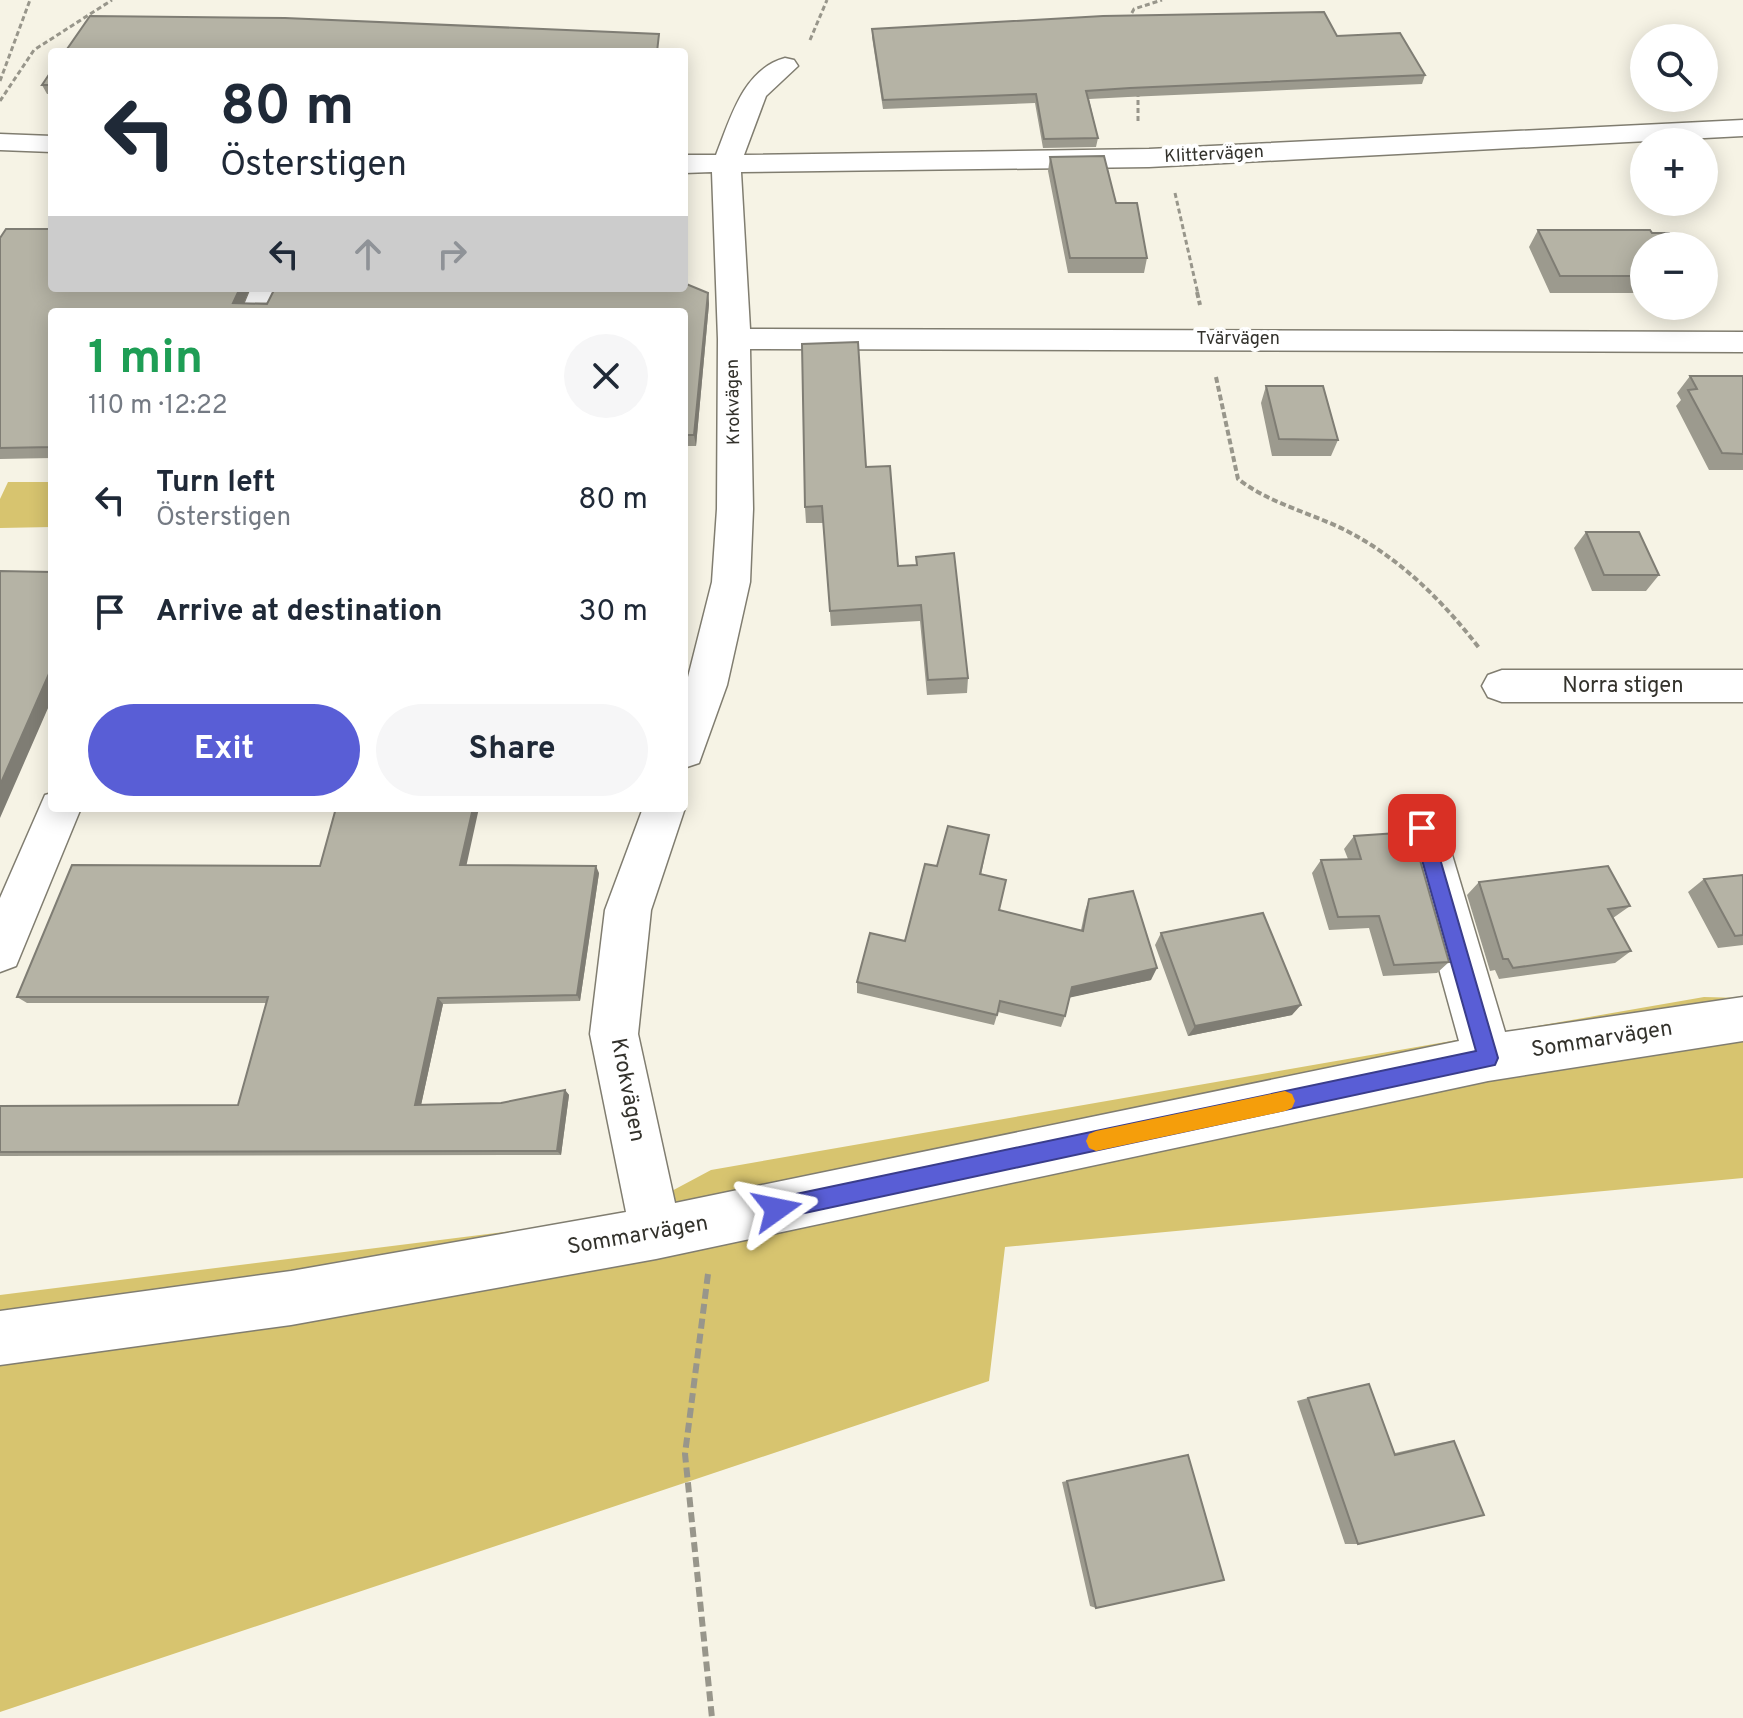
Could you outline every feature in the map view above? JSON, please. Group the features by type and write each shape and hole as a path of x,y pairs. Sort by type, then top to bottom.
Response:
{"street":[{"name":"Krokvägen","path":"688,740 707,685 731,582 735,509 734,339 726,165 754,93 785,66"},
{"name":"Klittervägen","path":"688,164 1158,158 1743,128"},
{"path":"0,142 48,144"},
{"name":"Tvärvägen","path":"734,339 1208,338 1743,342"},
{"name":"Norra stigen","path":"1502,686 1743,686"},
{"path":"0,951 58,812"},
{"name":"Krokvägen","path":"656,1233 614,1034 628,910 663,812"},
{"path":"1422,828 1488,1058"},
{"name":"Sommarvägen","path":"0,1338 291,1298 656,1233 1488,1058 1743,1019"}],"path":[{"path":"0,81 30,0"},
{"path":"0,100 34,50 112,0"},
{"path":"1128,31 1128,15 1134,9 1162,0"},
{"path":"1138,91 1138,119 1158,158 1208,338 1238,479 1267,496 1373,544 1407,568 1461,623 1502,686"},
{"path":"712,1718 685,1454 715,1222"}],"shaded area":[{"path":"8,482 48,482 48,527 0,528 0,499"},
{"path":"1704,997 1743,998 1743,1178 1005,1247 989,1381 0,1712 0,1295 623,1217 711,1170"}],"building":[{"path":"1324,12 1337,36 1400,33 1425,75 1086,91 1098,138 1044,139 1036,94 883,100 872,29 1103,16"},
{"path":"90,16 285,18 659,34 657,48 68,48"},
{"path":"1104,156 1116,203 1137,203 1147,258 1070,258 1050,157"},
{"path":"6,229 48,229 48,292 238,292 233,303 267,304 273,292 688,292 688,285 708,293 694,435 688,435 688,308 48,308 48,447 0,448 0,238"},
{"path":"1538,230 1651,232 1630,232 1630,276 1560,276"},
{"path":"858,342 866,467 890,466 898,566 917,565 916,557 954,553 968,678 928,680 921,605 830,611 822,506 805,507 802,344"},
{"path":"1690,376 1743,376 1743,454 1722,453 1688,390 1697,389"},
{"path":"1266,386 1323,386 1338,440 1279,439"},
{"path":"1586,532 1639,532 1659,575 1604,575"},
{"path":"0,571 48,572 48,676 0,785"},
{"path":"335,812 472,812 460,865 596,866 577,995 438,998 415,1105 501,1103 565,1090 557,1151 0,1152 0,1106 238,1105 268,997 17,997 72,865 320,866"},
{"path":"948,826 989,835 980,874 1006,880 999,910 1083,931 1089,899 1133,891 1157,968 1072,987 1065,1016 1000,1001 997,1015 857,982 870,933 905,941 925,864 937,866"},
{"path":"1412,832 1449,962 1394,965 1379,916 1338,917 1321,860 1361,859 1354,836"},
{"path":"1608,866 1630,906 1608,909 1631,951 1513,968 1508,959 1503,959 1479,882"},
{"path":"1743,875 1743,935 1735,936 1704,879"},
{"path":"1263,913 1301,1005 1195,1026 1161,933"},
{"path":"1369,1384 1395,1455 1454,1441 1484,1515 1358,1544 1308,1398"},
{"path":"1188,1455 1224,1580 1096,1608 1067,1481"}],"slow traffic":[{"path":"1096,1141 1285,1101"}],"route":[{"path":"777,1209 1488,1058 1422,828"}]}
